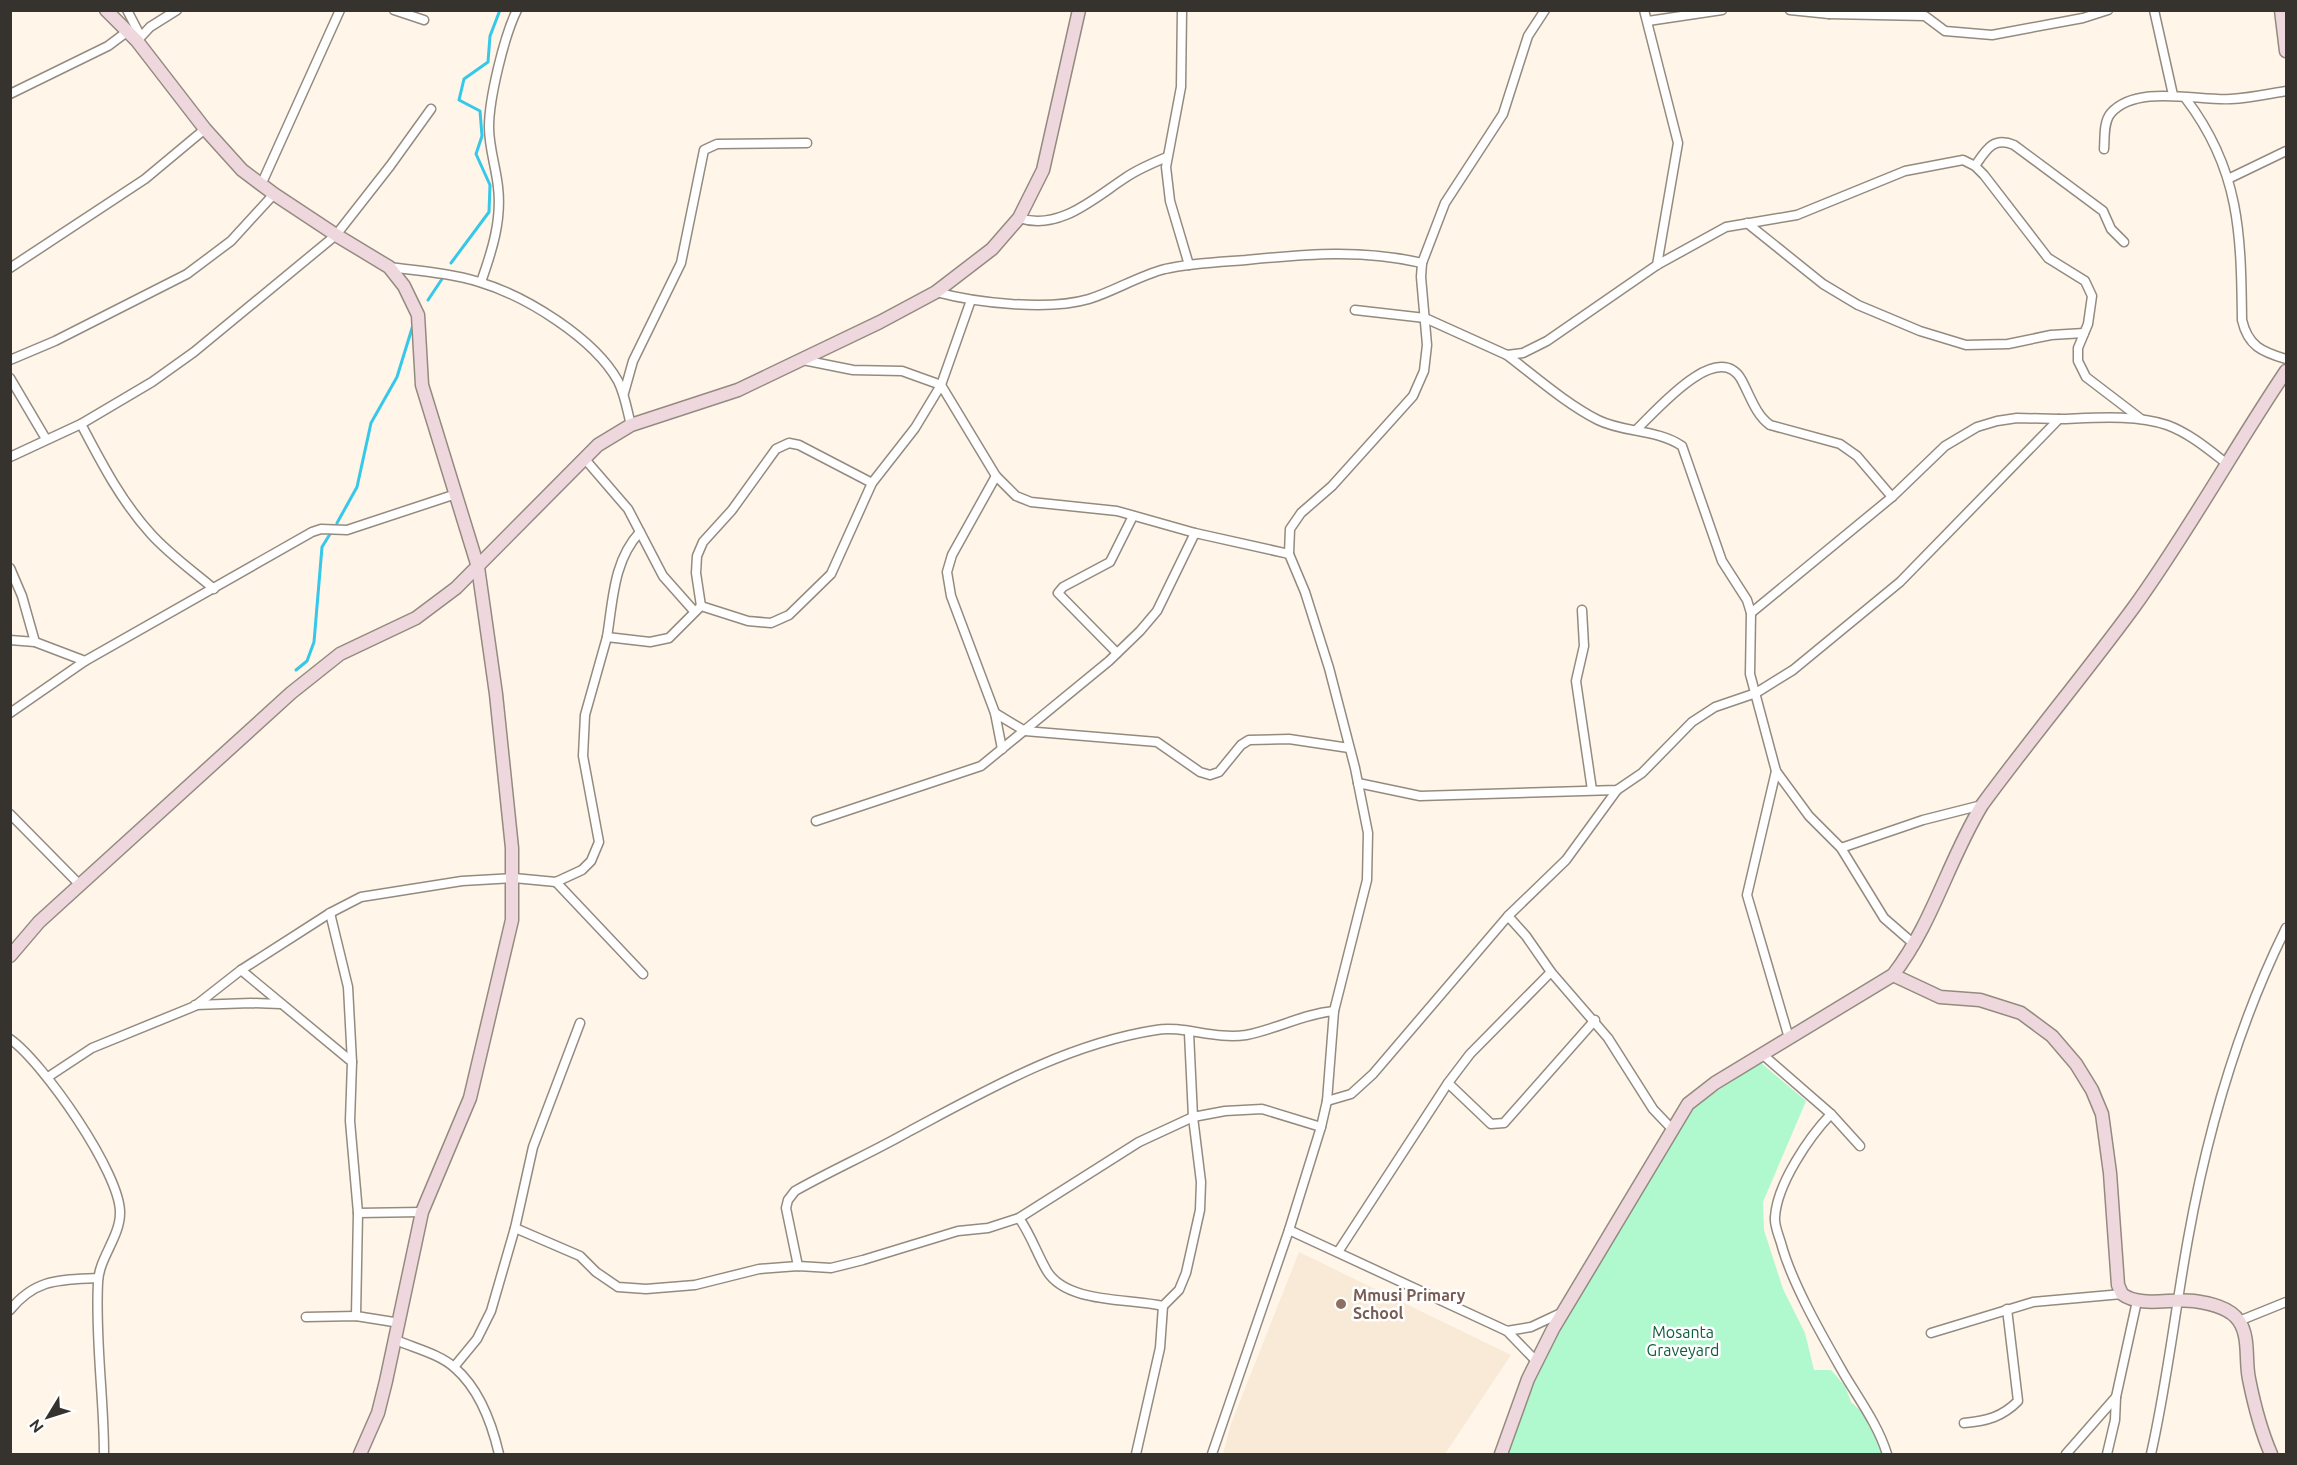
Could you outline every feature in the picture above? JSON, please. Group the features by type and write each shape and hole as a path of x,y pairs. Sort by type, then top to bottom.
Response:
{"street":[{"path":"106,10 135,36 205,129 242,170 336,235 389,267 450,275 481,282 527,304 570,329 602,360 624,393 631,425"},
{"path":"127,10 135,36"},
{"path":"10,94 135,36 177,10"},
{"path":"261,185 340,10"},
{"path":"394,10 424,20"},
{"path":"481,282 492,251 499,206 489,127 491,111 511,24 518,10"},
{"path":"10,956 39,922 79,884 291,693 340,654 416,618 456,588 598,445 631,425 719,398 803,360 936,292 992,249 1019,218 1036,187 1050,147 1079,10"},
{"path":"1182,10 1181,87 1167,157 1170,201 1189,264"},
{"path":"1212,1455 1289,1230 1321,1127 1327,1101 1334,1011 1367,880 1370,858 1368,833 1358,783 1329,668 1305,592 1288,554 1290,529 1301,513 1332,486 1413,396 1424,371 1427,345 1420,277 1422,263 1446,203 1503,114 1528,36 1545,10"},
{"path":"1644,10 1678,143 1657,265"},
{"path":"1648,21 1722,10"},
{"path":"1790,10 1925,16 1945,31 1992,35 2063,22 2108,10"},
{"path":"2154,10 2173,95"},
{"path":"2281,10 2286,51"},
{"path":"2104,149 2107,120 2111,113 2133,101 2160,95 2173,95 2186,99 2231,99 2286,91"},
{"path":"2186,99 2215,144 2234,197 2245,335 2255,346 2286,358"},
{"path":"10,457 81,424 152,382 194,352 336,235 431,109"},
{"path":"10,268 146,179 205,129"},
{"path":"1975,166 1995,142 2002,140 2014,145 2103,211 2111,229 2124,242"},
{"path":"624,393 633,362 681,263 704,150 717,144 807,143"},
{"path":"2228,179 2286,151"},
{"path":"1019,218 1033,222 1063,216 1092,201 1126,177 1167,157"},
{"path":"1506,355 1523,353 1547,341 1657,265 1726,227 1797,215 1905,171 1963,160 1975,166 2048,258 2085,281 2092,297 2084,333 2078,348 2078,361 2086,377 2142,419"},
{"path":"10,360 55,341 187,274 231,241 274,194"},
{"path":"1747,223 1824,284 1858,305 1920,331 1966,345 2008,344 2051,335 2084,333"},
{"path":"936,292 971,300 1069,304 1107,293 1164,269 1189,264 1340,253 1370,253 1422,263"},
{"path":"360,1455 378,1413 400,1323 409,1268 422,1212 470,1098 507,953 512,920 514,878 496,694 478,567 422,385 417,309 389,267"},
{"path":"584,458 628,509 663,576 697,609 761,624 771,624 789,615 831,574 873,483 915,428 941,385 971,300"},
{"path":"1355,310 1425,318 1506,355 1569,403 1600,421 1672,439 1682,446 1722,561 1747,600 1751,613 1750,674 1776,771 1809,816 1841,848 1884,918 1916,945"},
{"path":"803,360 853,370 902,371 941,385 996,476 1016,496 1031,502 1117,511 1195,533 1288,554"},
{"path":"1636,430 1693,378 1716,365 1727,366 1740,376 1761,419 1770,425 1840,444 1857,456 1892,497"},
{"path":"1502,1455 1537,1362 1688,1104 1715,1083 1893,975 1916,945 1929,920 1964,833 1982,805 2134,607 2183,535 2286,370"},
{"path":"10,378 46,439"},
{"path":"1751,613 1892,497 1945,446 1977,427 2017,418 2142,419 2168,425 2193,438 2226,463"},
{"path":"1327,1101 1351,1094 1373,1074 1508,916 1566,860 1617,790 1642,773 1692,722 1715,707 1756,693 1793,670 1900,582 2059,419"},
{"path":"81,424 108,476 150,533 177,560 214,589"},
{"path":"607,637 650,642 663,640 674,633 697,609 697,556 703,542 732,510 776,449 789,443 799,445 873,483"},
{"path":"996,476 948,563 947,572 951,596 994,713 1002,749"},
{"path":"10,712 85,661 312,532 321,529 347,530 456,494"},
{"path":"1117,653 1058,593 1063,587 1110,562 1133,516"},
{"path":"48,1077 92,1048 195,1005 241,970 330,913 361,897 462,881 514,878 556,882 582,870 591,861 599,842 586,778 583,733 585,715 607,637 617,571 633,539 640,532"},
{"path":"816,821 981,766 1117,653 1157,611 1195,533"},
{"path":"10,568 22,596 35,642"},
{"path":"1582,610 1584,646 1576,681 1592,790"},
{"path":"10,640 35,642 85,661"},
{"path":"994,713 1025,731 1157,742 1200,772 1210,775 1219,772 1240,745 1249,740 1289,739 1349,748"},
{"path":"1776,771 1747,895 1788,1038"},
{"path":"1358,783 1420,796 1617,790"},
{"path":"1841,848 1923,820 1982,805"},
{"path":"10,814 79,884"},
{"path":"556,882 643,974"},
{"path":"330,913 348,987 352,1062 350,1121 358,1213 356,1316"},
{"path":"1508,916 1526,936 1551,972 1595,1020 1653,1109 1672,1129"},
{"path":"2151,1455 2174,1337 2192,1221 2216,1115 2259,986 2286,928"},
{"path":"241,970 352,1062"},
{"path":"1338,1252 1448,1083 1491,1031 1551,972"},
{"path":"1893,975 1940,997 1980,1000 2021,1013 2052,1036 2076,1064 2092,1090 2102,1114 2121,1294"},
{"path":"195,1005 282,1004"},
{"path":"798,1266 786,1208 788,1200 795,1191 1034,1066 1128,1035 1159,1029 1217,1037 1246,1035 1309,1014 1334,1011"},
{"path":"1448,1083 1491,1124 1504,1123 1595,1020"},
{"path":"454,1367 477,1339 491,1311 515,1228 533,1147 580,1023"},
{"path":"1136,1455 1160,1348 1163,1306 1179,1290 1186,1273 1200,1210 1201,1182 1192,1117 1189,1033"},
{"path":"10,1039 48,1077 84,1131 118,1198 118,1224 98,1278 97,1331 104,1455"},
{"path":"1762,1054 1831,1114 1860,1146"},
{"path":"515,1228 580,1256 596,1272 618,1287 646,1289 695,1285 759,1269 798,1266 831,1268 958,1231 988,1228 1019,1218 1139,1142 1192,1117 1225,1111 1262,1109 1321,1127"},
{"path":"1831,1114 1813,1133 1799,1156 1783,1190 1774,1218 1786,1262 1845,1376 1869,1413 1887,1455"},
{"path":"358,1213 422,1212"},
{"path":"1019,1218 1030,1234 1048,1272 1061,1285 1086,1295 1163,1306"},
{"path":"1289,1230 1507,1331 1537,1362"},
{"path":"10,1310 26,1292 36,1286 56,1281 98,1278"},
{"path":"1931,1333 2044,1300 2121,1294 2137,1301 2179,1300 2228,1310 2240,1322 2245,1338 2248,1378 2271,1455"},
{"path":"2107,1455 2115,1420 2116,1397 2137,1301"},
{"path":"2240,1322 2286,1302"},
{"path":"1964,1423 1987,1421 2006,1413 2018,1401 2007,1309"},
{"path":"1507,1331 1531,1326 1565,1311"},
{"path":"306,1317 356,1316 400,1323"},
{"path":"396,1340 454,1367 480,1402 494,1432 499,1455"},
{"path":"2066,1455 2116,1397"}],"shaded area":[{"name":"Mmusi Primary School","path":"1299,1252 1511,1355 1445,1454 1223,1454 1231,1424"}],"green space":[{"name":"Mosanta Graveyard","path":"1760,1062 1806,1101 1763,1202 1764,1230 1783,1289 1805,1333 1814,1370 1831,1370 1845,1386 1851,1402 1874,1423 1884,1454 1501,1454 1524,1394 1554,1337 1688,1111"}],"waterway":[{"path":"451,263 489,212 490,185 476,154 482,136 480,111 459,100 464,79 488,62 490,36 500,10"},
{"path":"428,300 442,279"},
{"path":"337,523 357,487 371,423 397,377 413,325"},
{"path":"296,670 307,661 314,642 322,547 330,534"}],"place":[{"name":"Mmusi Primary School","path":"1341,1304"}]}
